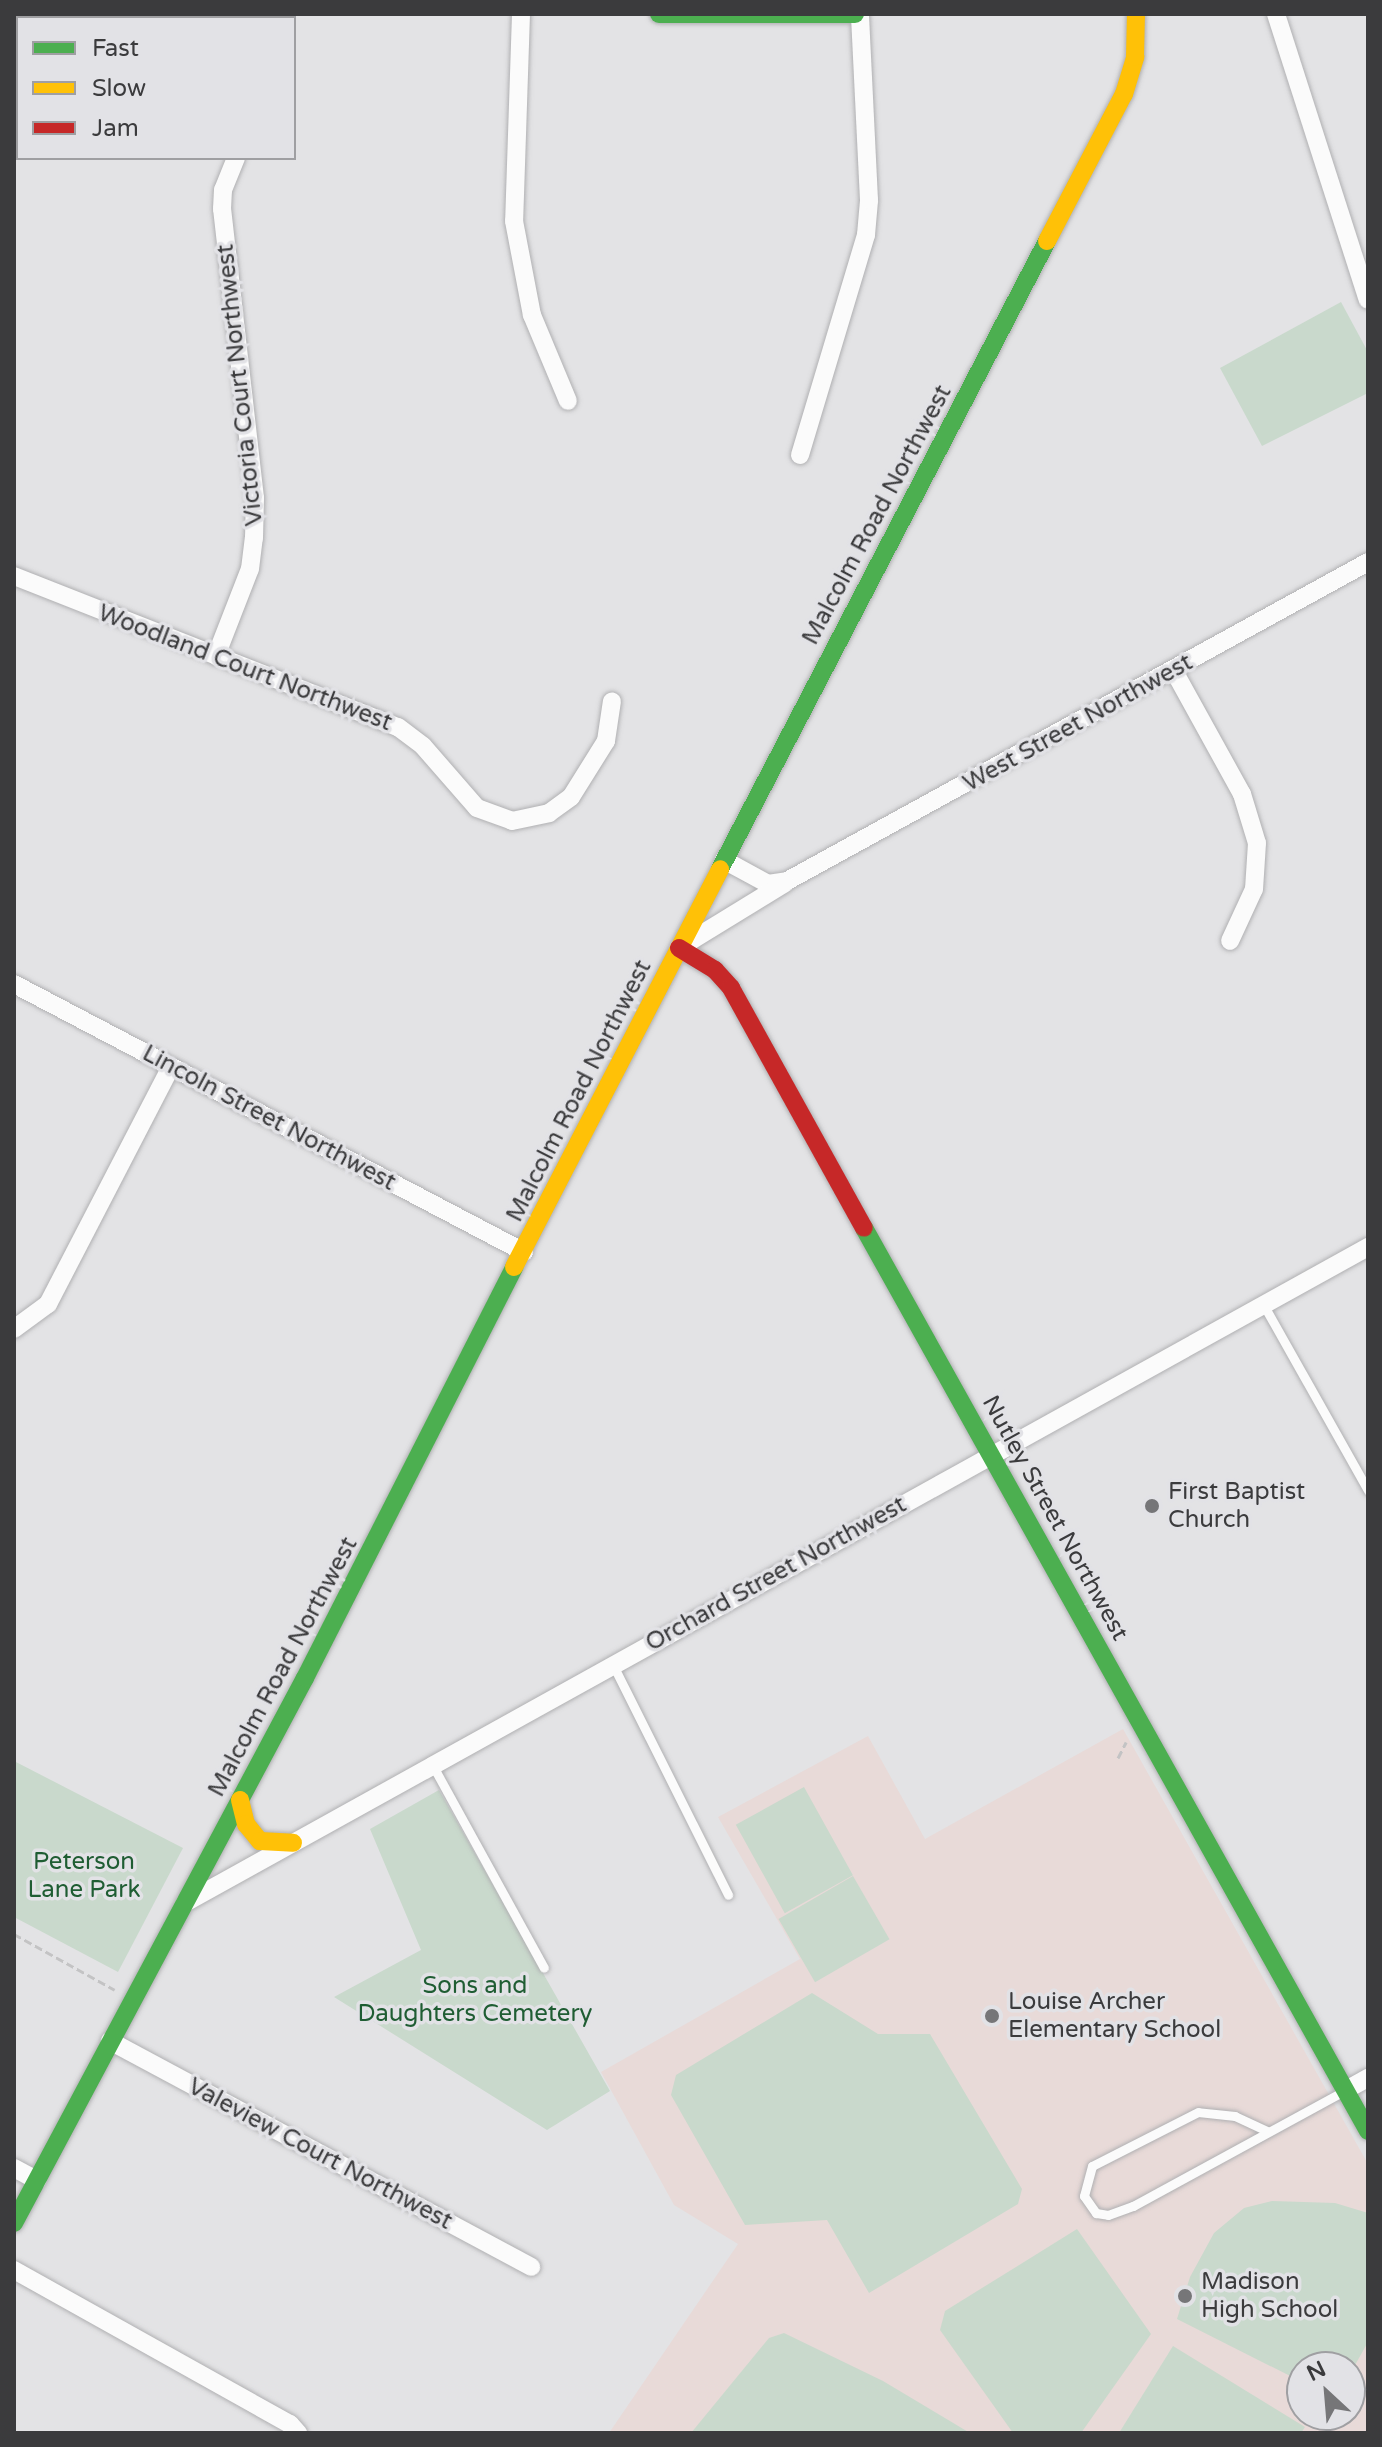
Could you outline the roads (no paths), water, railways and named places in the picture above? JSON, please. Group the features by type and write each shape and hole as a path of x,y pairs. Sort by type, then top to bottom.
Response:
{"main road":[{"path":"659,14 857,14"},
{"name":"Malcolm Road Northwest","path":"14,2223 240,1800 724,860 1124,94 1135,57 1136,14"},
{"name":"Nutley Street Northwest","path":"679,948 715,970 731,988 1368,2131"},
{"path":"240,1800 246,1824 260,1841 293,1843"}],"street":[{"path":"521,14 514,221 532,315 568,401"},
{"path":"800,455 866,235 869,200 857,14"},
{"path":"1276,14 1368,300"},
{"name":"Victoria Court Northwest","path":"216,656 250,569 254,538 255,498 222,209 223,190 235,160"},
{"name":"West Street Northwest","path":"679,948 787,881 1368,562"},
{"name":"Woodland Court Northwest","path":"14,576 398,727 423,746 477,808 512,821 549,813 571,797 606,741 612,701"},
{"path":"1174,671 1242,794 1257,843 1254,889 1230,941"},
{"path":"724,860 768,884 787,881"},
{"name":"Lincoln Street Northwest","path":"14,984 524,1252"},
{"path":"14,1329 48,1304 171,1067"},
{"name":"Orchard Street Northwest","path":"185,1903 1368,1247"},
{"name":"Valeview Court Northwest","path":"110,2041 531,2267"},
{"path":"1346,2090 1368,2078"},
{"path":"14,2168 37,2180"},
{"path":"14,2270 290,2424 298,2433"}],"lane":[{"path":"1263,1304 1368,1490"},
{"path":"613,1665 728,1895"},
{"path":"433,1766 544,1968"},
{"path":"1267,2131 1235,2116 1198,2112 1092,2166 1084,2196 1096,2213 1108,2215 1346,2090"}],"place":[{"name":"First Baptist Church","path":"1152,1506"},
{"name":"Louise Archer Elementary School","path":"992,2016"},
{"name":"Madison High School","path":"1185,2296"}],"park label":[{"name":"Peterson Lane Park","path":"84,1876"},
{"name":"Sons and Daughters Cemetery","path":"475,2000"}]}
